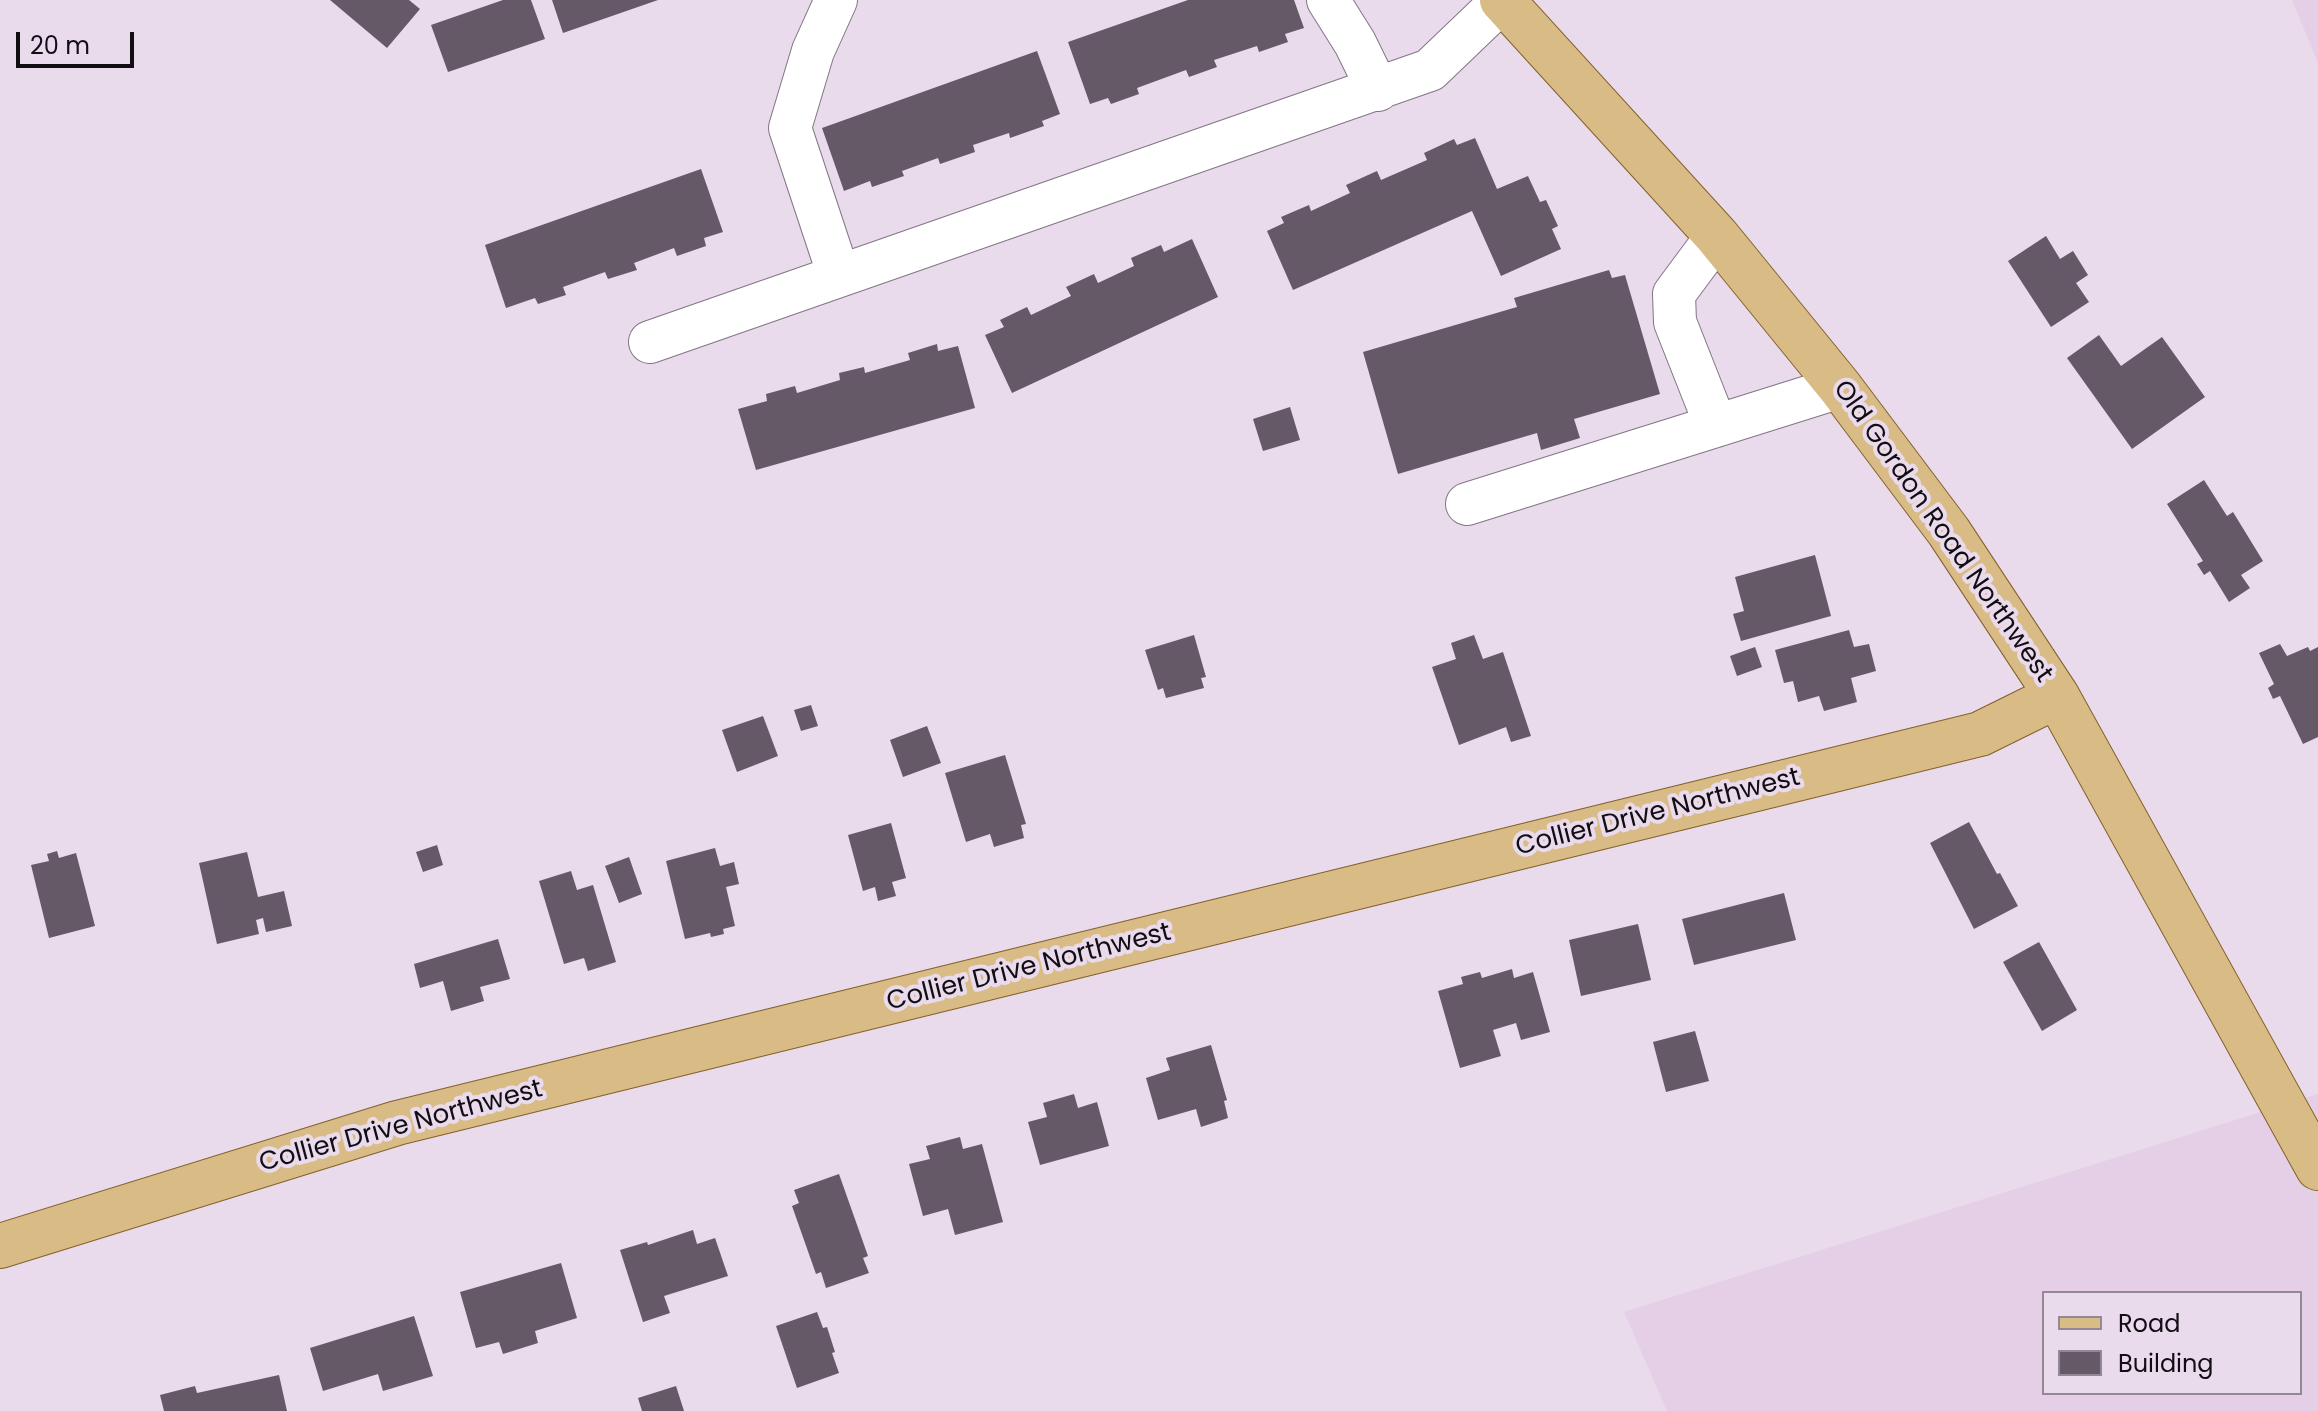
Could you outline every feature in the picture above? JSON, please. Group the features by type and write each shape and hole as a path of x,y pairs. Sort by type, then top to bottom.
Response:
{"main road":[{"name":"Old Gordon Road Northwest","path":"1502,0 1717,236 1840,387 1949,532 2057,696 2318,1168"},
{"name":"Collier Drive Northwest","path":"0,1246 397,1123 1980,734 2057,696"}],"street":[{"path":"836,0 813,51 790,128 839,276"},
{"path":"1328,0 1355,43 1378,90"},
{"path":"650,342 1430,70 1502,0"},
{"path":"1716,426 1675,322 1674,294 1717,236"},
{"path":"1467,504 1840,387"}],"shaded area":[{"path":"2292,0 2318,0 2318,63"},
{"path":"2318,1094 2318,1411 1667,1411 1624,1312"}],"building":[{"path":"330,0 409,0 420,9 387,48"},
{"path":"503,0 531,0 545,39 448,72 431,25"},
{"path":"552,0 658,0 563,33"},
{"path":"1188,0 1294,0 1304,28 1285,34 1288,42 1259,52 1257,46 1214,60 1217,67 1189,77 1186,70 1137,88 1139,94 1111,104 1108,98 1090,104 1068,42"},
{"path":"1037,51 1060,114 1042,121 1044,126 1010,138 1009,133 973,145 975,152 940,164 938,158 902,171 904,176 872,187 870,181 844,191 822,128"},
{"path":"1475,138 1497,189 1528,176 1540,202 1546,200 1558,226 1552,229 1561,249 1501,276 1472,211 1293,290 1267,231 1284,223 1281,217 1309,205 1311,211 1350,193 1346,185 1377,171 1381,180 1427,160 1424,153 1454,139 1457,145"},
{"path":"701,169 723,232 704,238 706,246 677,256 674,248 634,263 637,270 608,279 605,272 563,287 566,295 538,304 535,298 506,308 485,245"},
{"path":"2046,236 2060,259 2073,251 2088,275 2076,283 2089,302 2051,327 2008,261"},
{"path":"1192,239 1218,297 1012,393 985,335 1004,327 1000,320 1027,307 1031,315 1071,296 1066,287 1094,274 1098,283 1134,266 1131,258 1161,245 1164,252"},
{"path":"1609,270 1612,278 1625,275 1660,394 1574,419 1580,438 1541,450 1537,433 1398,474 1363,352 1517,307 1514,298"},
{"path":"2099,335 2121,366 2162,337 2205,397 2132,449 2067,358"},
{"path":"937,344 938,351 958,346 975,408 756,470 738,409 767,401 766,394 795,386 797,393 840,380 839,373 864,367 865,373 910,360 908,353"},
{"path":"1290,407 1300,440 1263,451 1253,419"},
{"path":"2204,480 2227,516 2233,512 2263,561 2241,575 2250,588 2229,602 2210,571 2204,575 2197,564 2203,561 2167,504"},
{"path":"1815,555 1831,616 1741,641 1733,614 1744,611 1735,577"},
{"path":"1849,630 1854,647 1869,644 1876,671 1851,678 1857,702 1824,711 1819,696 1798,702 1793,681 1784,683 1775,650"},
{"path":"1194,635 1206,677 1201,678 1204,688 1166,698 1163,688 1158,690 1145,650"},
{"path":"1474,635 1483,659 1503,652 1531,736 1511,742 1506,727 1459,745 1432,667 1456,659 1451,643"},
{"path":"2280,644 2287,656 2308,647 2310,651 2318,647 2318,737 2303,744 2280,696 2273,699 2268,688 2274,684 2259,653"},
{"path":"1755,647 1762,667 1737,676 1730,656"},
{"path":"811,705 818,726 801,731 794,710"},
{"path":"763,716 778,756 737,772 722,730"},
{"path":"927,726 941,763 903,777 890,740"},
{"path":"1005,755 1026,824 1021,825 1024,838 994,847 990,834 966,842 945,773"},
{"path":"1969,822 2018,906 1974,929 1930,843"},
{"path":"891,823 906,878 892,882 896,896 878,901 875,887 863,891 848,835"},
{"path":"437,845 443,865 423,872 416,852"},
{"path":"715,848 720,866 734,862 739,884 726,887 735,926 723,929 724,934 711,937 710,933 685,939 666,861"},
{"path":"57,851 59,858 76,853 95,926 49,938 31,865 49,861 47,854"},
{"path":"247,852 258,897 284,891 292,926 266,932 263,918 256,920 259,934 217,944 199,863"},
{"path":"629,857 642,894 619,903 605,866"},
{"path":"571,871 577,890 593,885 616,962 588,971 584,958 564,964 539,881"},
{"path":"1784,893 1796,940 1694,965 1682,919"},
{"path":"1638,924 1651,980 1581,996 1569,940"},
{"path":"498,939 510,979 480,987 484,1001 451,1011 443,981 420,988 414,964"},
{"path":"2039,942 2077,1010 2042,1031 2003,962"},
{"path":"1512,969 1514,978 1533,972 1550,1032 1521,1040 1516,1023 1493,1030 1501,1056 1460,1068 1438,991 1463,984 1461,977 1480,972 1482,978"},
{"path":"1695,1031 1709,1081 1666,1092 1653,1042"},
{"path":"1211,1045 1227,1100 1224,1101 1228,1118 1201,1127 1196,1109 1158,1120 1146,1078 1170,1070 1166,1058"},
{"path":"1074,1094 1078,1108 1097,1102 1109,1146 1040,1165 1028,1122 1047,1117 1043,1103"},
{"path":"960,1137 963,1149 982,1144 1003,1222 955,1235 948,1209 923,1216 909,1164 930,1159 926,1146"},
{"path":"839,1174 868,1256 863,1258 869,1273 826,1288 821,1272 816,1274 792,1206 799,1203 794,1190"},
{"path":"693,1230 697,1244 715,1238 728,1276 664,1296 670,1313 643,1322 620,1250 647,1242 648,1245"},
{"path":"561,1263 577,1318 535,1331 538,1343 503,1354 499,1342 476,1348 460,1292"},
{"path":"817,1312 823,1328 827,1327 839,1373 797,1388 776,1326"},
{"path":"414,1316 433,1376 383,1391 378,1374 323,1391 310,1348"},
{"path":"279,1375 287,1411 164,1411 160,1395 195,1386 197,1393"},
{"path":"676,1386 684,1411 642,1411 638,1398"}]}
